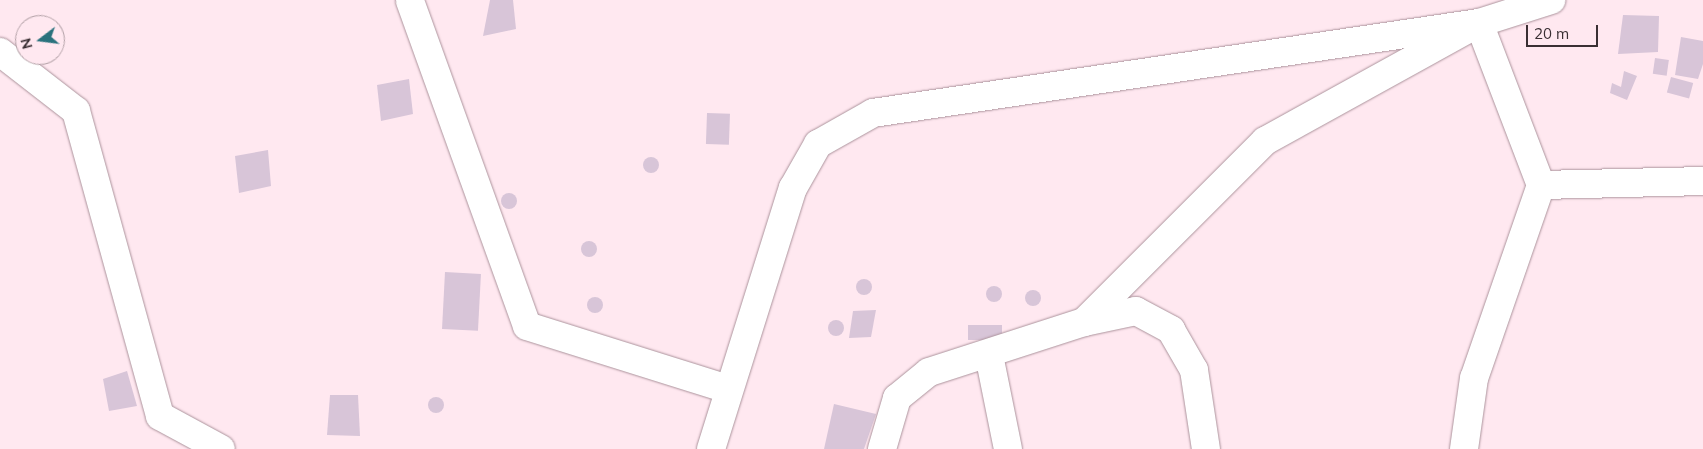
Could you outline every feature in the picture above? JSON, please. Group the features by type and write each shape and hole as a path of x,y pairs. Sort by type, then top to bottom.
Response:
{"street":[{"path":"711,449 728,389 793,188 818,144 873,113 1478,23 1551,0"},
{"path":"410,1 526,326 728,389"},
{"path":"1464,449 1474,378 1541,185 1478,23"},
{"path":"1084,322 1265,141 1478,23"},
{"path":"0,52 76,111 160,416 220,449"},
{"path":"1541,185 1703,181"},
{"path":"882,449 897,398 929,372 989,355 1084,322 1136,312 1171,330 1194,370 1206,449"},
{"path":"989,355 1008,449"}],"building":[{"path":"490,0 513,0 516,29 483,36"},
{"path":"1623,15 1659,16 1658,52 1618,54"},
{"path":"1681,37 1703,41 1703,64 1698,79 1675,75"},
{"path":"1655,58 1669,60 1667,76 1653,74"},
{"path":"1624,71 1637,76 1627,100 1610,93 1612,83 1621,87"},
{"path":"1671,77 1693,83 1689,98 1667,92"},
{"path":"409,79 413,114 381,121 377,85"},
{"path":"707,113 730,114 729,145 706,144"},
{"path":"268,150 271,186 239,193 235,156"},
{"path":"648,157 654,157 659,162 657,171 648,173 643,168 643,162"},
{"path":"506,193 512,193 517,198 515,207 506,209 501,204 501,198"},
{"path":"586,241 592,241 597,246 595,255 586,257 581,252 581,246"},
{"path":"445,272 481,274 478,331 442,329"},
{"path":"861,279 867,279 872,284 870,293 861,295 856,290 856,284"},
{"path":"991,286 997,286 1002,291 1000,300 991,302 986,297 986,291"},
{"path":"1033,290 1039,292 1041,298 1039,304 1033,306 1027,304 1025,298 1027,292"},
{"path":"592,297 598,297 603,302 601,311 592,313 587,308 587,302"},
{"path":"876,310 871,337 849,338 853,311"},
{"path":"833,320 839,320 844,325 842,334 833,336 828,331 828,325"},
{"path":"968,325 1002,325 1002,340 968,340"},
{"path":"127,371 137,406 109,411 103,379"},
{"path":"330,395 358,395 360,436 327,435"},
{"path":"433,397 439,397 444,402 442,411 433,413 428,408 428,402"},
{"path":"834,404 876,414 864,449 824,449"}]}
